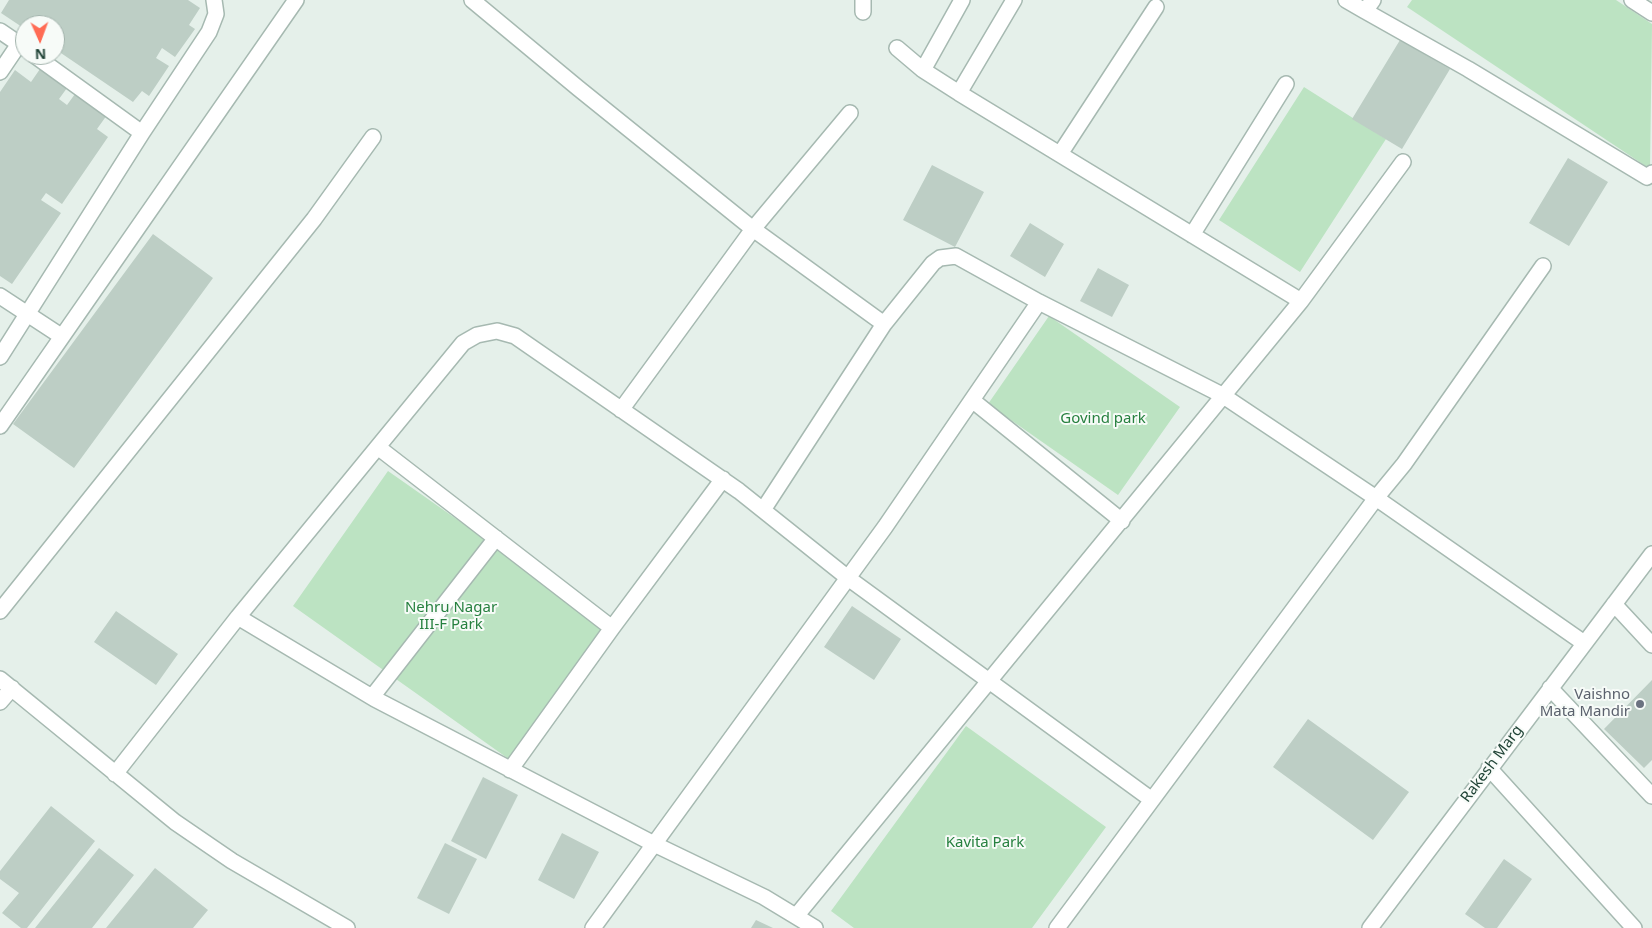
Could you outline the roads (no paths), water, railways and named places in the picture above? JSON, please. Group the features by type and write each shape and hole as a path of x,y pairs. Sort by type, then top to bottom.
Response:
{"street":[{"path":"0,357 142,133 209,32 216,14 214,0"},
{"path":"0,426 296,0"},
{"path":"472,0 752,229 884,324"},
{"path":"922,70 962,0"},
{"path":"959,93 1014,0"},
{"path":"1346,0 1369,6 1468,69 1647,177 1652,173"},
{"path":"1632,0 1652,13"},
{"path":"1060,154 1156,7"},
{"path":"0,31 15,41"},
{"path":"897,48 922,70 1301,301"},
{"path":"0,72 15,54"},
{"path":"48,65 142,133"},
{"path":"1192,235 1286,84"},
{"path":"621,410 752,229 850,113"},
{"path":"0,611 314,219 374,138"},
{"path":"797,915 1301,301 1404,162"},
{"path":"763,510 884,324 927,269 940,258 947,256 962,258 1039,302 1222,395 1376,498 1584,644"},
{"path":"1057,928 1376,498 1404,464 1543,266"},
{"path":"0,296 27,316 61,336"},
{"path":"593,928 848,578 1039,302"},
{"path":"114,774 238,618 463,343 477,335 497,331 515,336 723,479 848,578 1152,800"},
{"path":"972,400 1122,521"},
{"path":"379,448 612,628"},
{"path":"510,770 612,628 723,479"},
{"path":"372,697 496,538"},
{"name":"Rakesh Marg","path":"1370,928 1652,554"},
{"path":"1614,604 1652,645"},
{"path":"238,618 372,697 654,844 764,897 797,915 815,928"},
{"path":"0,702 6,683 114,774 175,822 232,861 347,928"},
{"path":"1550,688 1652,796"},
{"path":"1489,768 1634,928"}],"place":[{"name":"Vaishno Mata Mandir","path":"1640,704"}],"park label":[{"name":"Govind park","path":"1103,419"},
{"name":"Nehru Nagar III-F Park","path":"451,616"},
{"name":"Kavita Park","path":"985,843"}]}
